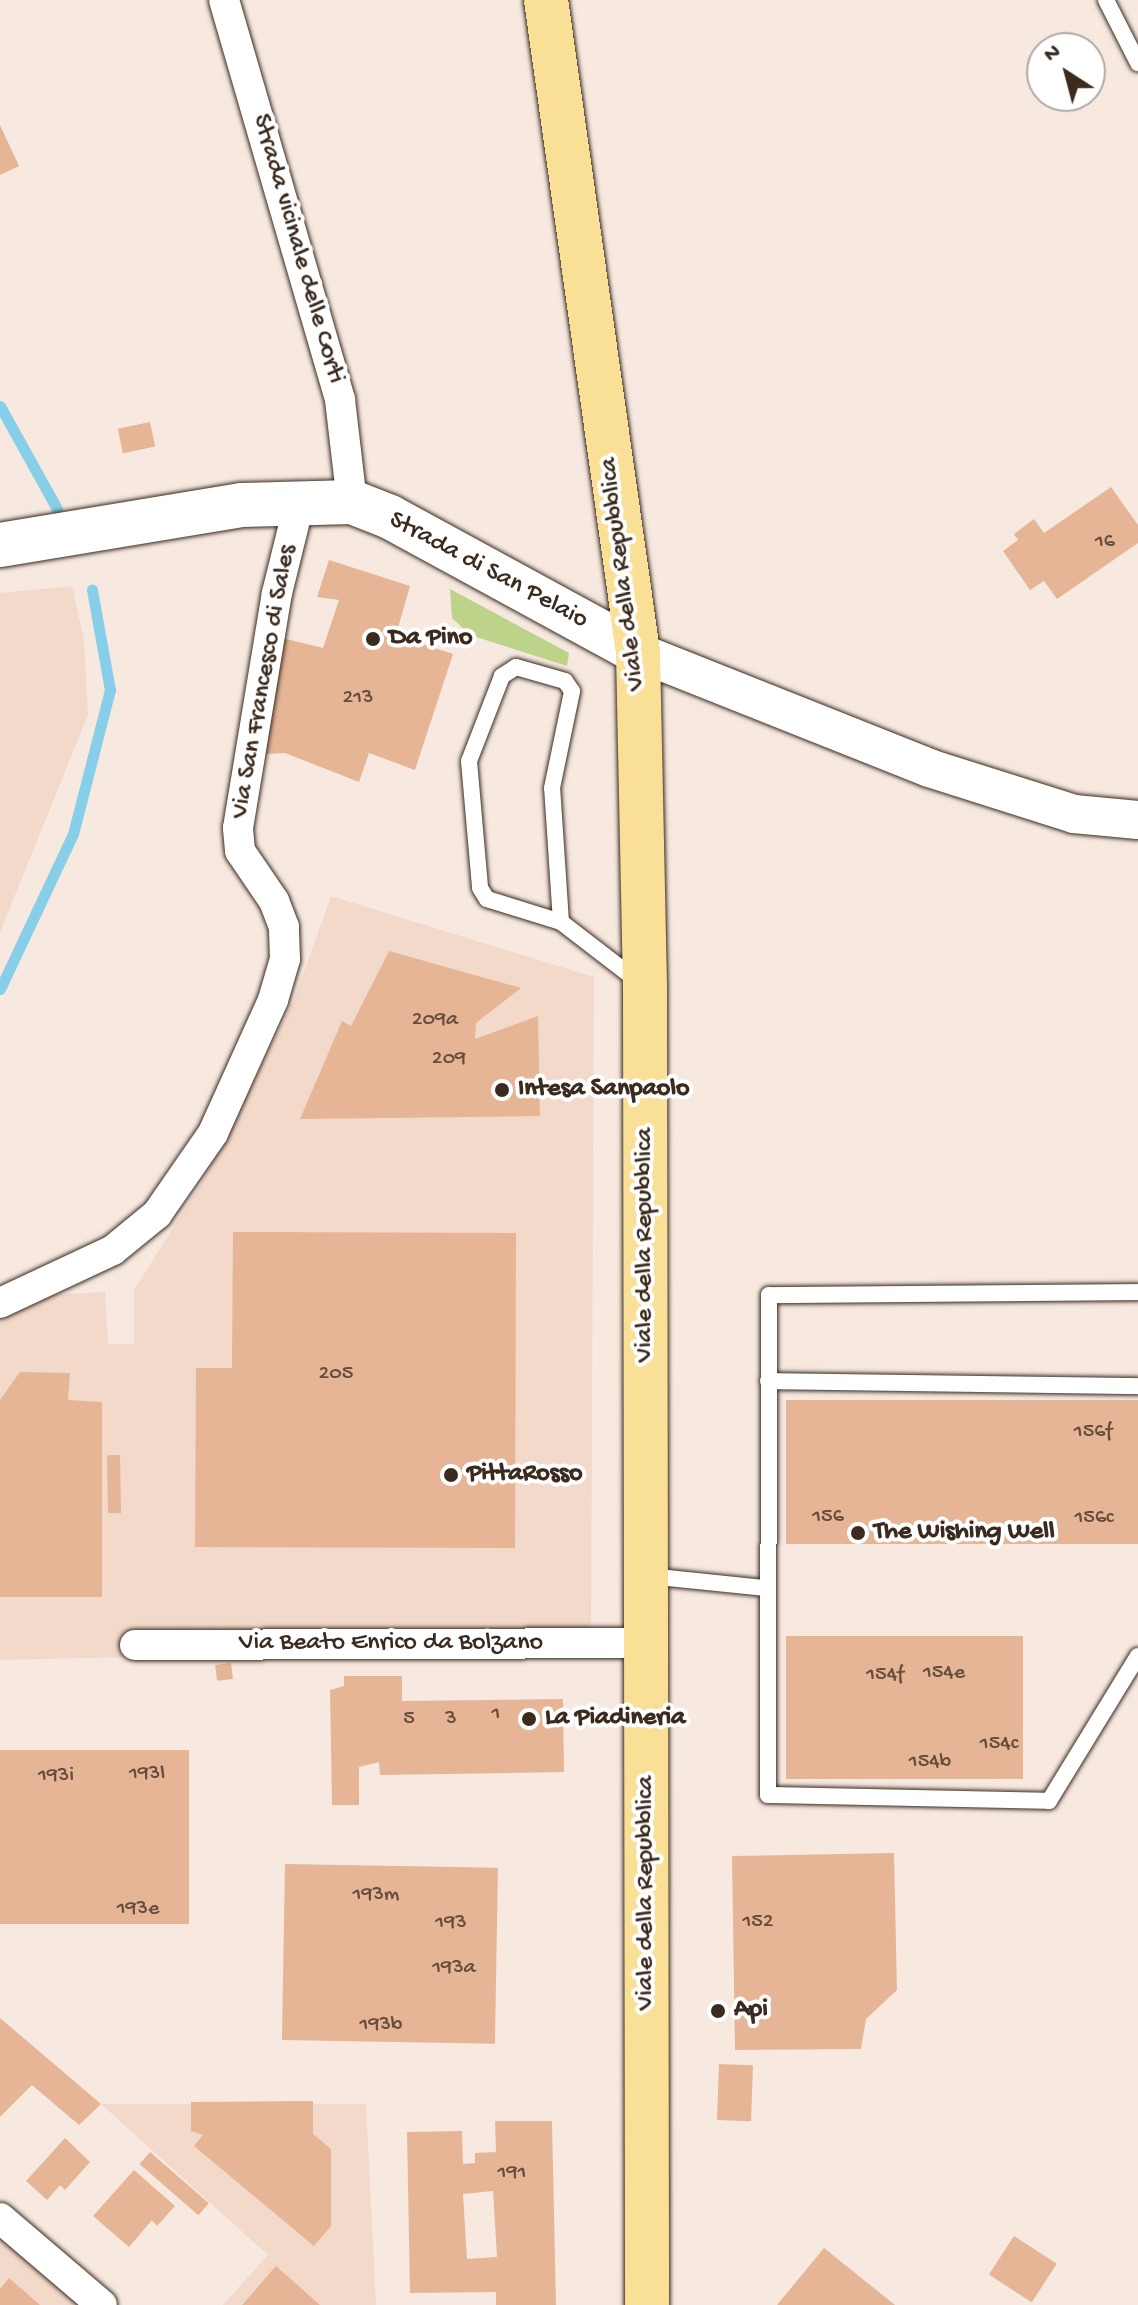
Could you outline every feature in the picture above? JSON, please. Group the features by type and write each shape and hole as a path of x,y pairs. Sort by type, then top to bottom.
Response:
{"main road":[{"name":"Viale della Repubblica","path":"546,0 638,652 645,987 647,2305"},
{"name":"Strada di San Pelaio","path":"0,545 242,505 300,500 352,502 390,517 638,652"}],"street":[{"name":"Strada vicinale delle Corti","path":"224,0 340,400 352,502"},
{"name":"Via San Francesco di Sales","path":"0,1303 113,1250 157,1214 213,1133 273,1000 285,959 284,927 274,901 240,851 238,828 277,593 300,500"},
{"name":"Strada di San Pelaio","path":"638,652 929,768 1074,814 1138,820"},
{"name":"Via Beato Enrico da Bolzano","path":"135,1645 648,1643"},
{"path":"0,2218 102,2305"}],"lane":[{"path":"1106,0 1138,63"},
{"path":"561,922 552,788 572,691 565,681 516,667 502,676 469,761 480,888 487,899 561,922 645,987"},
{"path":"1138,1292 769,1295 765,1588 768,1795 1049,1801 1138,1656"},
{"path":"768,1381 1138,1386"},
{"path":"648,1576 765,1588"}],"shaded area":[{"path":"72,586 84,640 88,715 0,932 0,593"},
{"path":"331,896 594,977 591,1633 132,1628 131,1657 0,1660 0,1319 48,1295 105,1292 108,1344 134,1344 134,1290 202,1182 294,1000"},
{"path":"101,2104 366,2104 376,2305 223,2305 268,2255"},
{"path":"0,2235 80,2305 0,2305"}],"green space":[{"path":"450,589 569,653 567,666 470,635 452,618"}],"building":[{"path":"0,125 19,166 0,175"},
{"path":"150,422 155,446 123,453 118,429"},
{"path":"1111,487 1138,525 1138,543 1057,599 1044,581 1030,590 1003,551 1018,540 1014,534 1034,519 1044,533"},
{"path":"329,560 410,586 396,635 453,654 415,770 369,753 359,782 285,753 266,754 282,638 323,648 339,600 317,597"},
{"path":"389,951 521,988 476,1023 475,1039 538,1016 540,1116 300,1119 342,1021 351,1026"},
{"path":"233,1232 516,1233 515,1548 195,1547 196,1368 232,1368"},
{"path":"20,1372 70,1373 68,1400 102,1402 102,1597 0,1597 0,1400"},
{"path":"786,1400 1138,1400 1138,1544 786,1544"},
{"path":"107,1455 120,1455 121,1513 108,1513"},
{"path":"786,1636 1023,1636 1023,1779 786,1779"},
{"path":"231,1663 233,1679 217,1681 215,1665"},
{"path":"344,1676 402,1676 402,1701 563,1699 564,1772 380,1775 379,1762 359,1767 359,1805 332,1805 330,1690 344,1686"},
{"path":"0,1750 189,1750 189,1924 0,1924"},
{"path":"894,1853 897,1990 866,2019 861,2049 735,2050 732,1856"},
{"path":"285,1864 498,1868 495,2044 282,2040"},
{"path":"0,2018 101,2104 79,2125 32,2085 0,2117"},
{"path":"719,2064 753,2065 751,2121 717,2120"},
{"path":"313,2101 313,2134 331,2149 331,2226 314,2246 194,2146 203,2135 191,2131 191,2102"},
{"path":"495,2121 552,2121 556,2305 496,2305 496,2292 410,2293 407,2132 462,2131 463,2164 475,2163 475,2153 496,2152","holes":["493,2191 497,2257 467,2259 463,2194"]},
{"path":"65,2138 90,2162 65,2190 60,2185 47,2200 26,2181"},
{"path":"150,2152 209,2203 198,2215 140,2164"},
{"path":"134,2170 175,2206 157,2226 152,2220 129,2247 93,2216"},
{"path":"1014,2236 1057,2264 1032,2302 989,2275"},
{"path":"824,2248 895,2305 777,2305"},
{"path":"276,2266 320,2305 242,2305"},
{"path":"9,2278 40,2305 0,2305 0,2289"}],"waterway":[{"path":"0,406 57,509"},
{"path":"0,989 73,834 110,690 92,590"}],"place":[{"name":"Da Pino","path":"373,639"},
{"name":"Intesa Sanpaolo","path":"502,1090"},
{"name":"PittaRosso","path":"451,1475"},
{"name":"The Wishing Well","path":"858,1533"},
{"name":"La Piadineria","path":"529,1719"},
{"name":"Api","path":"718,2011"}]}
